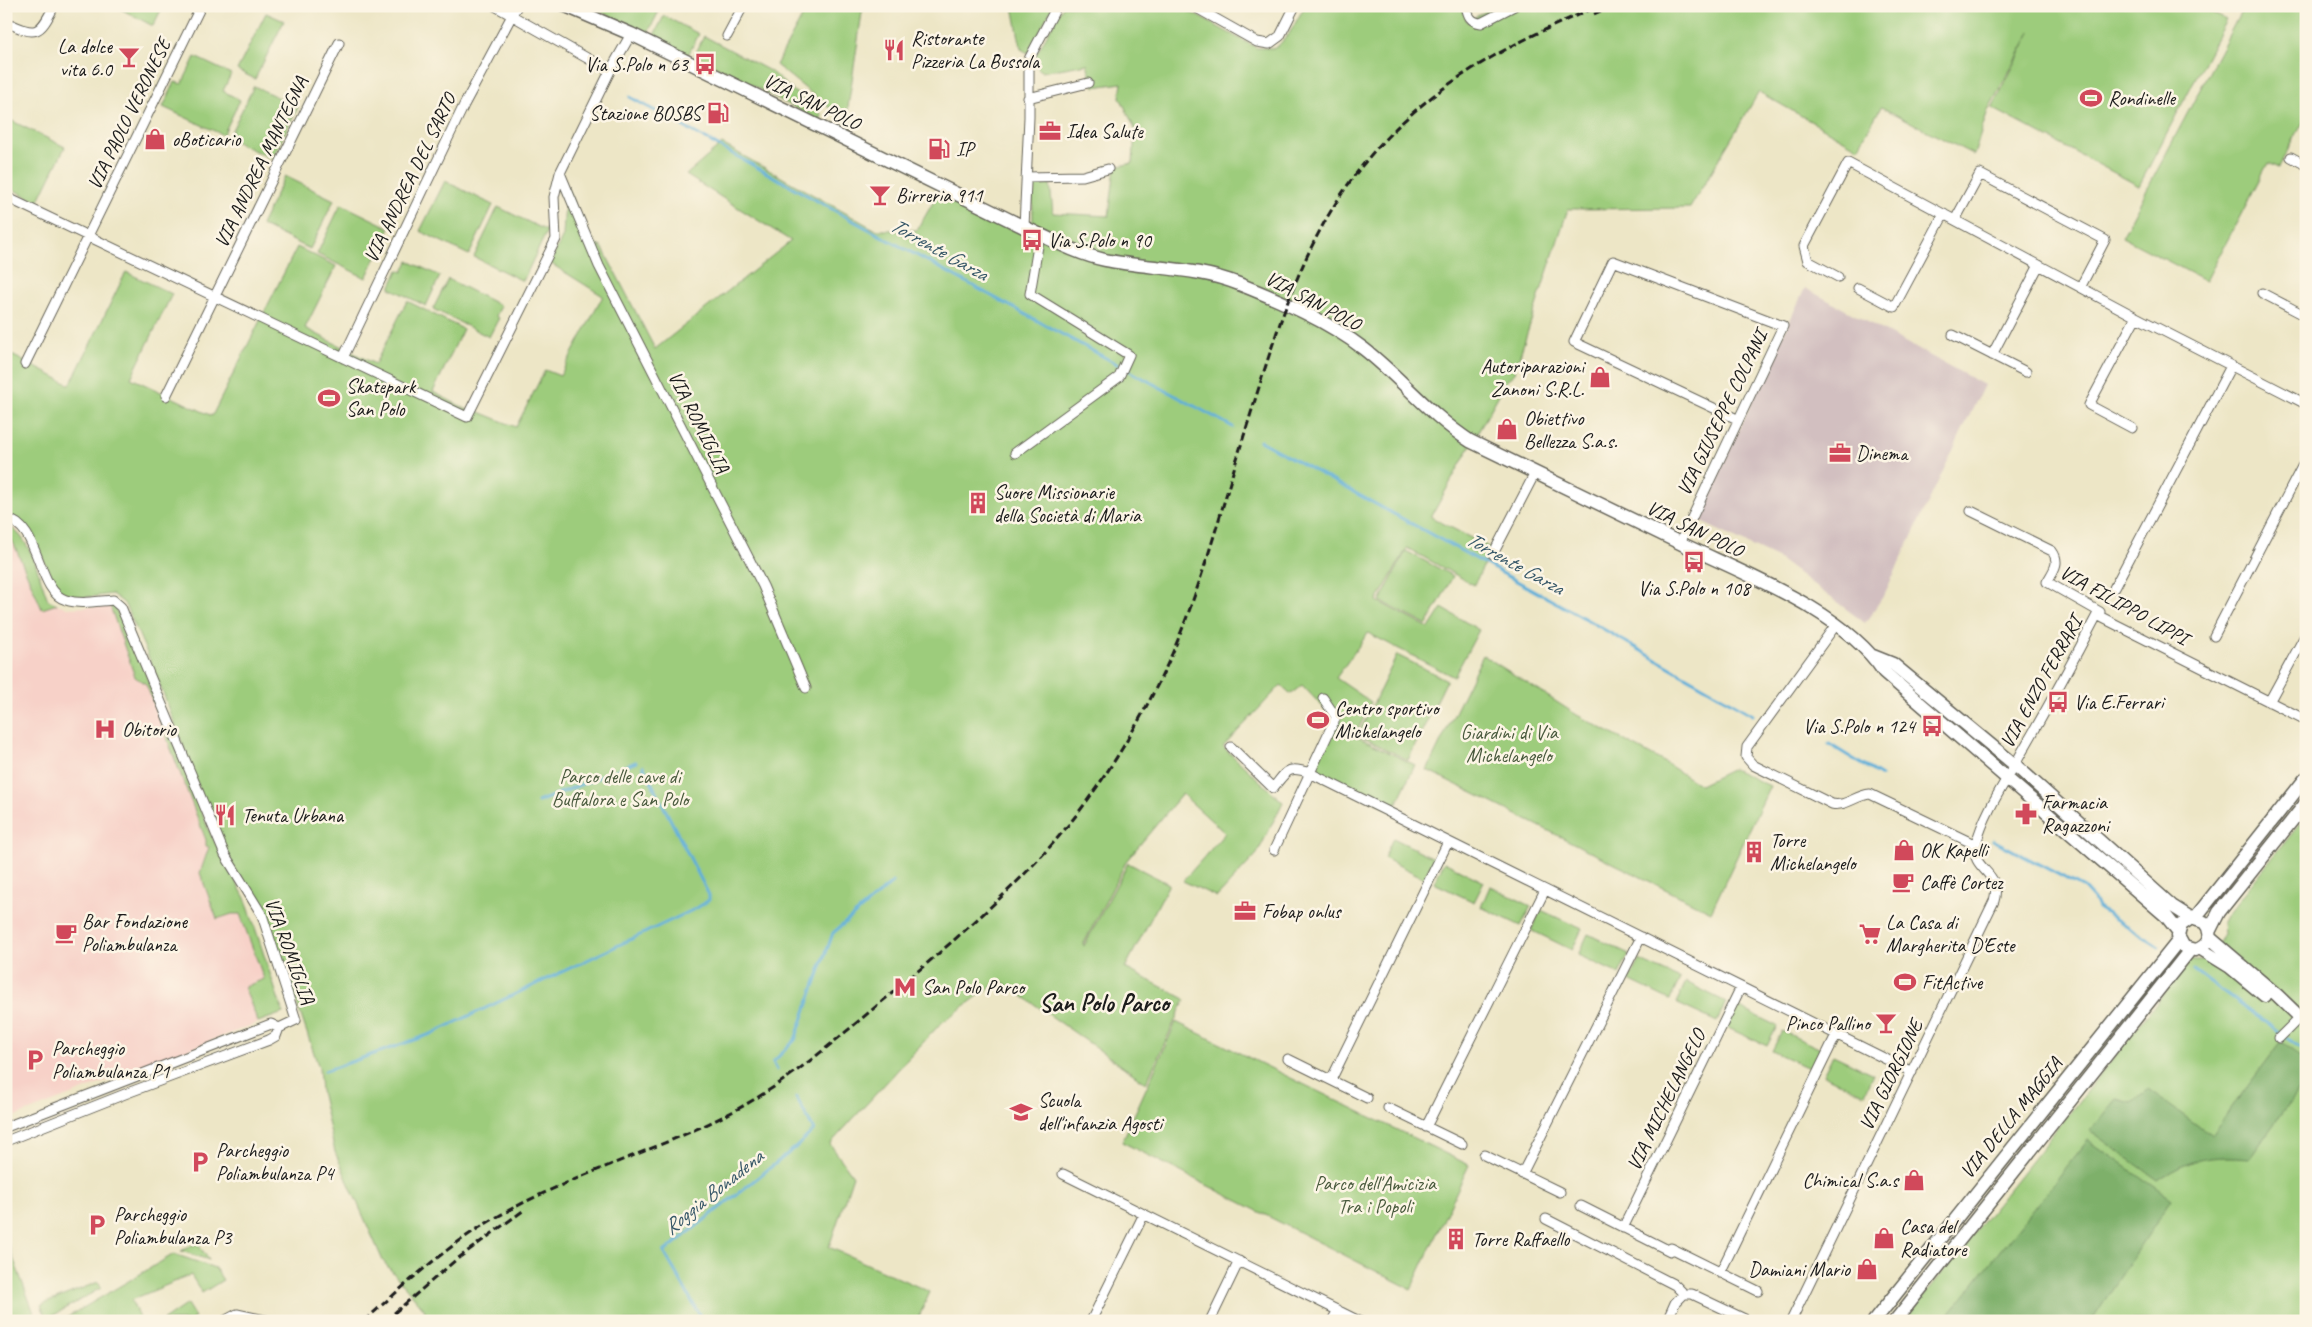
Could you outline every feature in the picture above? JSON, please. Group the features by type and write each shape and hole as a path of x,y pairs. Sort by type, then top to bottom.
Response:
{"main road":[{"name":"VIA SAN POLO","path":"566,6 631,34 1076,251 1104,260 1191,271 1224,278 1299,311 1345,335 1364,349 1446,426 1470,441 1777,589 1835,626 1873,656 1893,664 2014,766 2172,906 2204,922 2210,934 2278,995 2302,1020"},
{"name":"VIA SAN POLO","path":"1873,656 1884,672 2166,916 2184,947 2196,949 2230,967 2272,1001 2302,1020"},
{"path":"2178,935 2181,925 2193,918 2306,778"},
{"path":"2196,949 2210,934 2219,912 2306,803"},
{"name":"VIA DELLA MAGGIA","path":"1874,1321 2178,935"},
{"name":"VIA DELLA MAGGIA","path":"1894,1321 2196,949"}],"street":[{"path":"6,22 29,33 38,32 45,25 54,6"},
{"name":"VIA PAOLO VERONESE","path":"25,364 201,6"},
{"path":"495,6 610,71"},
{"path":"511,15 516,6"},
{"path":"727,36 743,6"},
{"path":"1024,227 1028,59 1057,6"},
{"path":"1193,6 1210,10 1258,42 1269,44 1280,36 1295,6"},
{"path":"1466,6 1468,16 1475,23 1480,23 1514,6"},
{"name":"VIA ANDREA DEL SARTO","path":"343,358 464,106 511,15"},
{"path":"6,197 467,417 556,239 554,197 560,173 610,71 631,34"},
{"name":"VIA ANDREA MANTEGNA","path":"166,396 339,43"},
{"path":"1028,98 1088,83"},
{"path":"2291,157 2306,165"},
{"path":"1838,277 1808,262 1804,246 1848,163 2136,317 2306,404"},
{"path":"1026,177 1083,176 1108,169"},
{"name":"VIA ROMIGLIA","path":"560,173 599,266 763,586 806,688"},
{"path":"1955,220 1980,174 2105,240 2081,286"},
{"path":"1858,288 1894,307 1944,214"},
{"path":"1015,453 1119,377 1128,355 1030,294 1040,234"},
{"name":"VIA GIUSEPPE COLPANI","path":"1680,543 1737,419 1783,326 1612,260 1574,342 1737,419"},
{"path":"1992,355 2039,265"},
{"path":"2262,293 2306,316"},
{"path":"2132,428 2088,405 2136,317"},
{"path":"1953,335 2026,372"},
{"path":"2114,588 2231,366"},
{"path":"2214,636 2306,459"},
{"path":"1493,554 1534,472"},
{"name":"VIA FILIPPO LIPPI","path":"1971,511 2052,551 2057,563 2047,582 2100,612 2097,615 2306,720"},
{"name":"VIA ROMIGLIA","path":"6,519 11,520 21,528 30,540 54,592 64,600 80,603 113,600 121,607 225,855 262,915 296,1020 279,1028"},
{"name":"VIA ENZO FERRARI","path":"2014,766 2097,615"},
{"path":"1835,626 1747,747 1746,757 1752,765 1832,804 1839,805 1861,795 1870,794 1976,845 2007,777 2014,766"},
{"path":"2269,702 2306,634"},
{"path":"1274,850 1336,717 1323,698"},
{"path":"1231,747 1273,788 1289,769 1296,768 1310,773 1912,1072"},
{"path":"1331,1080 1448,842"},
{"name":"VIA GIORGIONE","path":"1790,1321 1912,1072 1998,890 1995,882 1980,865 1976,845"},
{"path":"1426,1127 1545,890"},
{"path":"1522,1174 1640,938"},
{"name":"VIA MICHELANGELO","path":"1623,1228 1741,987"},
{"path":"2279,1038 2286,1029 2302,1020"},
{"path":"6,1126 271,1024 279,1028 276,1036 269,1040 6,1141"},
{"path":"230,1054 237,1045 253,1037 255,1030"},
{"path":"1720,1272 1836,1034"},
{"path":"1288,1060 1367,1098"},
{"path":"140,1088 145,1078 143,1073"},
{"path":"1388,1108 1462,1144"},
{"path":"40,1127 46,1116 45,1110"},
{"path":"1484,1155 1560,1192"},
{"path":"1063,1174 1359,1321"},
{"path":"1581,1206 1623,1228 1758,1291"},
{"path":"1091,1321 1144,1214"},
{"path":"1546,1219 1675,1285 1684,1294 1692,1294 1749,1321"},
{"path":"1210,1321 1240,1261"},
{"path":"1667,1321 1676,1303 1684,1294"},
{"path":"1332,1321 1338,1310"},
{"path":"224,1321 237,1314 270,1321"}],"shaded area":[{"name":"Dinema","path":"1805,288 1984,385 1884,595 1865,623 1779,559 1697,520"},
{"path":"6,524 15,528 27,543 48,600 67,608 114,606 209,831 246,900 283,1013 6,1120"}],"green space":[{"path":"115,6 163,6 153,26"},
{"path":"589,6 645,6 658,13 647,35"},
{"path":"808,6 863,6 846,121 776,65"},
{"path":"1013,6 1053,6 1028,53 1021,49"},
{"name":"Parco delle cave di Buffalora e San Polo","path":"1063,6 1179,6 1257,48 1274,48 1278,46 1289,34 1305,6 1461,6 1467,22 1494,6 2199,6 2226,20 2139,186 1992,108 2031,32 1988,110 1974,155 1881,107 1858,148 1759,92 1690,208 1568,209 1514,373 1506,382 1431,517 1492,549 1474,585 1407,548 1377,601 1429,628 1442,608 1479,630 1454,677 1368,633 1336,678 1371,702 1355,736 1415,765 1393,811 1315,769 1337,722 1302,685 1291,694 1281,685 1223,747 1283,802 1257,854 1217,897 1183,881 1225,833 1182,794 1127,860 1083,945 1128,863 1169,884 1125,968 1185,999 1146,1083 1000,980 940,1024 830,1144 853,1176 829,1247 930,1292 917,1321 419,1321 425,1310 383,1261 335,1152 321,1091 319,1068 266,913 226,853 200,791 152,664 124,603 112,594 78,597 71,596 59,589 25,525 6,513 6,352 70,385 126,272 172,294 131,378 212,416 297,247 336,266 305,328 375,364 407,301 463,329 433,392 470,411 475,413 477,411 516,427 545,370 560,376 603,296 550,263 563,236 566,185 590,243 602,247 655,349 791,241 686,175 722,144 876,230 917,230 938,194 1025,235 1033,220 1032,182 1050,183 1053,213 1109,216 1115,167 1133,163 1135,129 1120,97 1122,83 1094,87 1087,64 1042,72 1032,62"},
{"path":"2244,6 2306,6 2306,117 2278,168 2268,163 2206,281 2122,237"},
{"path":"266,13 284,21 255,79 237,70"},
{"path":"664,16 699,34 688,55 653,37"},
{"path":"704,36 770,71 822,115 820,121 695,55"},
{"path":"195,57 231,74 223,91 240,100 223,135 163,107 175,82 182,84"},
{"path":"254,86 298,107 272,159 228,138"},
{"path":"6,118 65,147 38,202 6,186"},
{"path":"285,176 334,200 310,249 261,225"},
{"path":"445,181 493,205 469,255 420,231"},
{"path":"341,204 390,228 366,278 317,254"},
{"path":"498,207 547,231 523,281 474,257"},
{"path":"408,261 440,276 426,306 390,288 398,270 403,272"},
{"path":"448,279 501,306 496,316 499,318 489,337 433,309"},
{"path":"6,524 15,530 28,547 48,600 57,604 42,609 13,542 6,534"},
{"path":"1406,551 1453,576 1427,625 1380,601"},
{"path":"110,606 114,606 145,672 209,831 246,900 283,1013 258,1022 244,987 264,979 240,914 232,914 217,919 200,873 209,847 206,846 206,840 146,684 135,677"},
{"path":"1397,655 1447,680 1408,760 1358,735"},
{"name":"Giardini di Via Michelangelo","path":"1483,655 1577,715 1664,762 1700,785 1733,769 1770,786 1711,912 1427,770"},
{"path":"2306,816 2306,1321 1904,1321 2191,960 2205,960 2223,935 2222,924 2226,916"},
{"path":"1393,838 1434,858 1424,878 1384,858"},
{"path":"1444,862 1484,882 1474,902 1434,883"},
{"path":"1490,886 1531,906 1521,926 1481,907"},
{"path":"1541,910 1582,929 1572,950 1531,930"},
{"path":"1588,934 1629,954 1619,974 1578,955"},
{"path":"1639,960 1680,979 1670,1000 1629,980"},
{"path":"1686,982 1726,1002 1717,1022 1676,1003"},
{"path":"1736,1006 1777,1026 1767,1046 1726,1027"},
{"name":"Parco dell'Amicizia Tra i Popoli","path":"1176,1022 1469,1165 1411,1289 1122,1142"},
{"path":"1782,1031 1823,1050 1813,1070 1772,1051"},
{"path":"2281,1042 2306,1061 2306,1080 2250,1158 2224,1157 2202,1160 2181,1167 2158,1180 2090,1131 2117,1099 2132,1103 2148,1090 2211,1135"},
{"path":"1833,1055 1873,1074 1864,1094 1823,1075"},
{"path":"2088,1140 2172,1199 2091,1321 1944,1321"},
{"path":"6,1239 37,1321 6,1321"},
{"path":"197,1243 209,1260 181,1251"},
{"path":"174,1254 215,1268 223,1280 202,1293 191,1275 131,1300 141,1321 61,1321"},
{"path":"98,1282 101,1288 47,1319 41,1305"},
{"path":"187,1304 195,1317 190,1321 162,1321"}],"waterway":[{"name":"Torrente Garza","path":"630,97 1233,427"},
{"name":"Torrente Garza","path":"1260,441 1577,614 1753,715"},
{"name":"Torrente Garza","path":"1829,744 1881,776"},
{"path":"538,802 636,762"},
{"path":"325,1071 431,1034 697,908 709,900 709,895 643,766"},
{"name":"Torrente Garza","path":"1993,840 2084,888 2094,899 2098,908 2159,947"},
{"name":"Roggia Bonadena","path":"777,1070 773,1062 795,1040 833,933 893,882"},
{"name":"Torrente Garza","path":"2194,970 2306,1052"},
{"name":"Roggia Bonadena","path":"703,1321 664,1252 795,1148 814,1130 796,1097"}],"railway":[{"path":"364,1321 440,1255 490,1221 549,1191 702,1127 754,1100 775,1086 834,1042 942,951 1038,860 1081,809 1107,772 1142,714 1163,674 1183,627 1203,571 1282,317 1296,281 1330,212 1352,179 1377,148 1401,124 1452,82 1508,48 1599,6"},
{"path":"1594,14 1611,6"},
{"path":"385,1321 457,1259 524,1210"}],"place":[{"name":"Ristorante Pizzeria La Bussola","path":"894,50"},
{"name":"La dolce vita 6.0","path":"129,57"},
{"name":"Via S.Polo n 63","path":"705,64"},
{"name":"Rondinelle","path":"2091,98"},
{"name":"Stazione BOSBS","path":"718,113"},
{"name":"Idea Salute","path":"1050,131"},
{"name":"oBoticario","path":"155,139"},
{"name":"IP","path":"939,149"},
{"name":"Birreria 911","path":"880,195"},
{"name":"Via S.Polo n 90","path":"1032,240"},
{"name":"Autoriparazioni Zanoni S.R.L.","path":"1600,377"},
{"name":"Skatepark San Polo","path":"329,398"},
{"name":"Obiettivo Bellezza S.a.s.","path":"1507,429"},
{"name":"Dinema","path":"1840,453"},
{"name":"Suore Missionarie della Società di Maria","path":"978,503"},
{"name":"Via S.Polo n 108","path":"1694,562"},
{"name":"Via E.Ferrari","path":"2058,702"},
{"name":"Centro sportivo Michelangelo","path":"1318,720"},
{"name":"Via S.Polo n 124","path":"1932,726"},
{"name":"Obitorio","path":"105,729"},
{"name":"Farmacia Ragazzoni","path":"2026,814"},
{"name":"Tenuta Urbana","path":"225,815"},
{"name":"OK Kapelli","path":"1904,850"},
{"name":"Torre Michelangelo","path":"1754,852"},
{"name":"Caffè Cortez","path":"1903,882"},
{"name":"Fobap onlus","path":"1245,911"},
{"name":"Bar Fondazione Poliambulanza","path":"66,933"},
{"name":"La Casa di Margherita D'Este","path":"1870,934"},
{"name":"FitActive","path":"1905,982"},
{"name":"San Polo Parco","path":"905,987"},
{"name":"Pinco Pallino","path":"1886,1023"},
{"name":"Parcheggio Poliambulanza P1","path":"35,1060"},
{"name":"Scuola dell'infanzia Agosti","path":"1021,1112"},
{"name":"Parcheggio Poliambulanza P4","path":"200,1162"},
{"name":"Chimical S.a.s","path":"1914,1180"},
{"name":"Parcheggio Poliambulanza P3","path":"97,1225"},
{"name":"Casa del Radiatore","path":"1884,1238"},
{"name":"Torre Raffaello","path":"1456,1239"},
{"name":"Damiani Mario","path":"1867,1269"}],"district":[{"name":"San Polo Parco","path":"1104,1003"}]}
